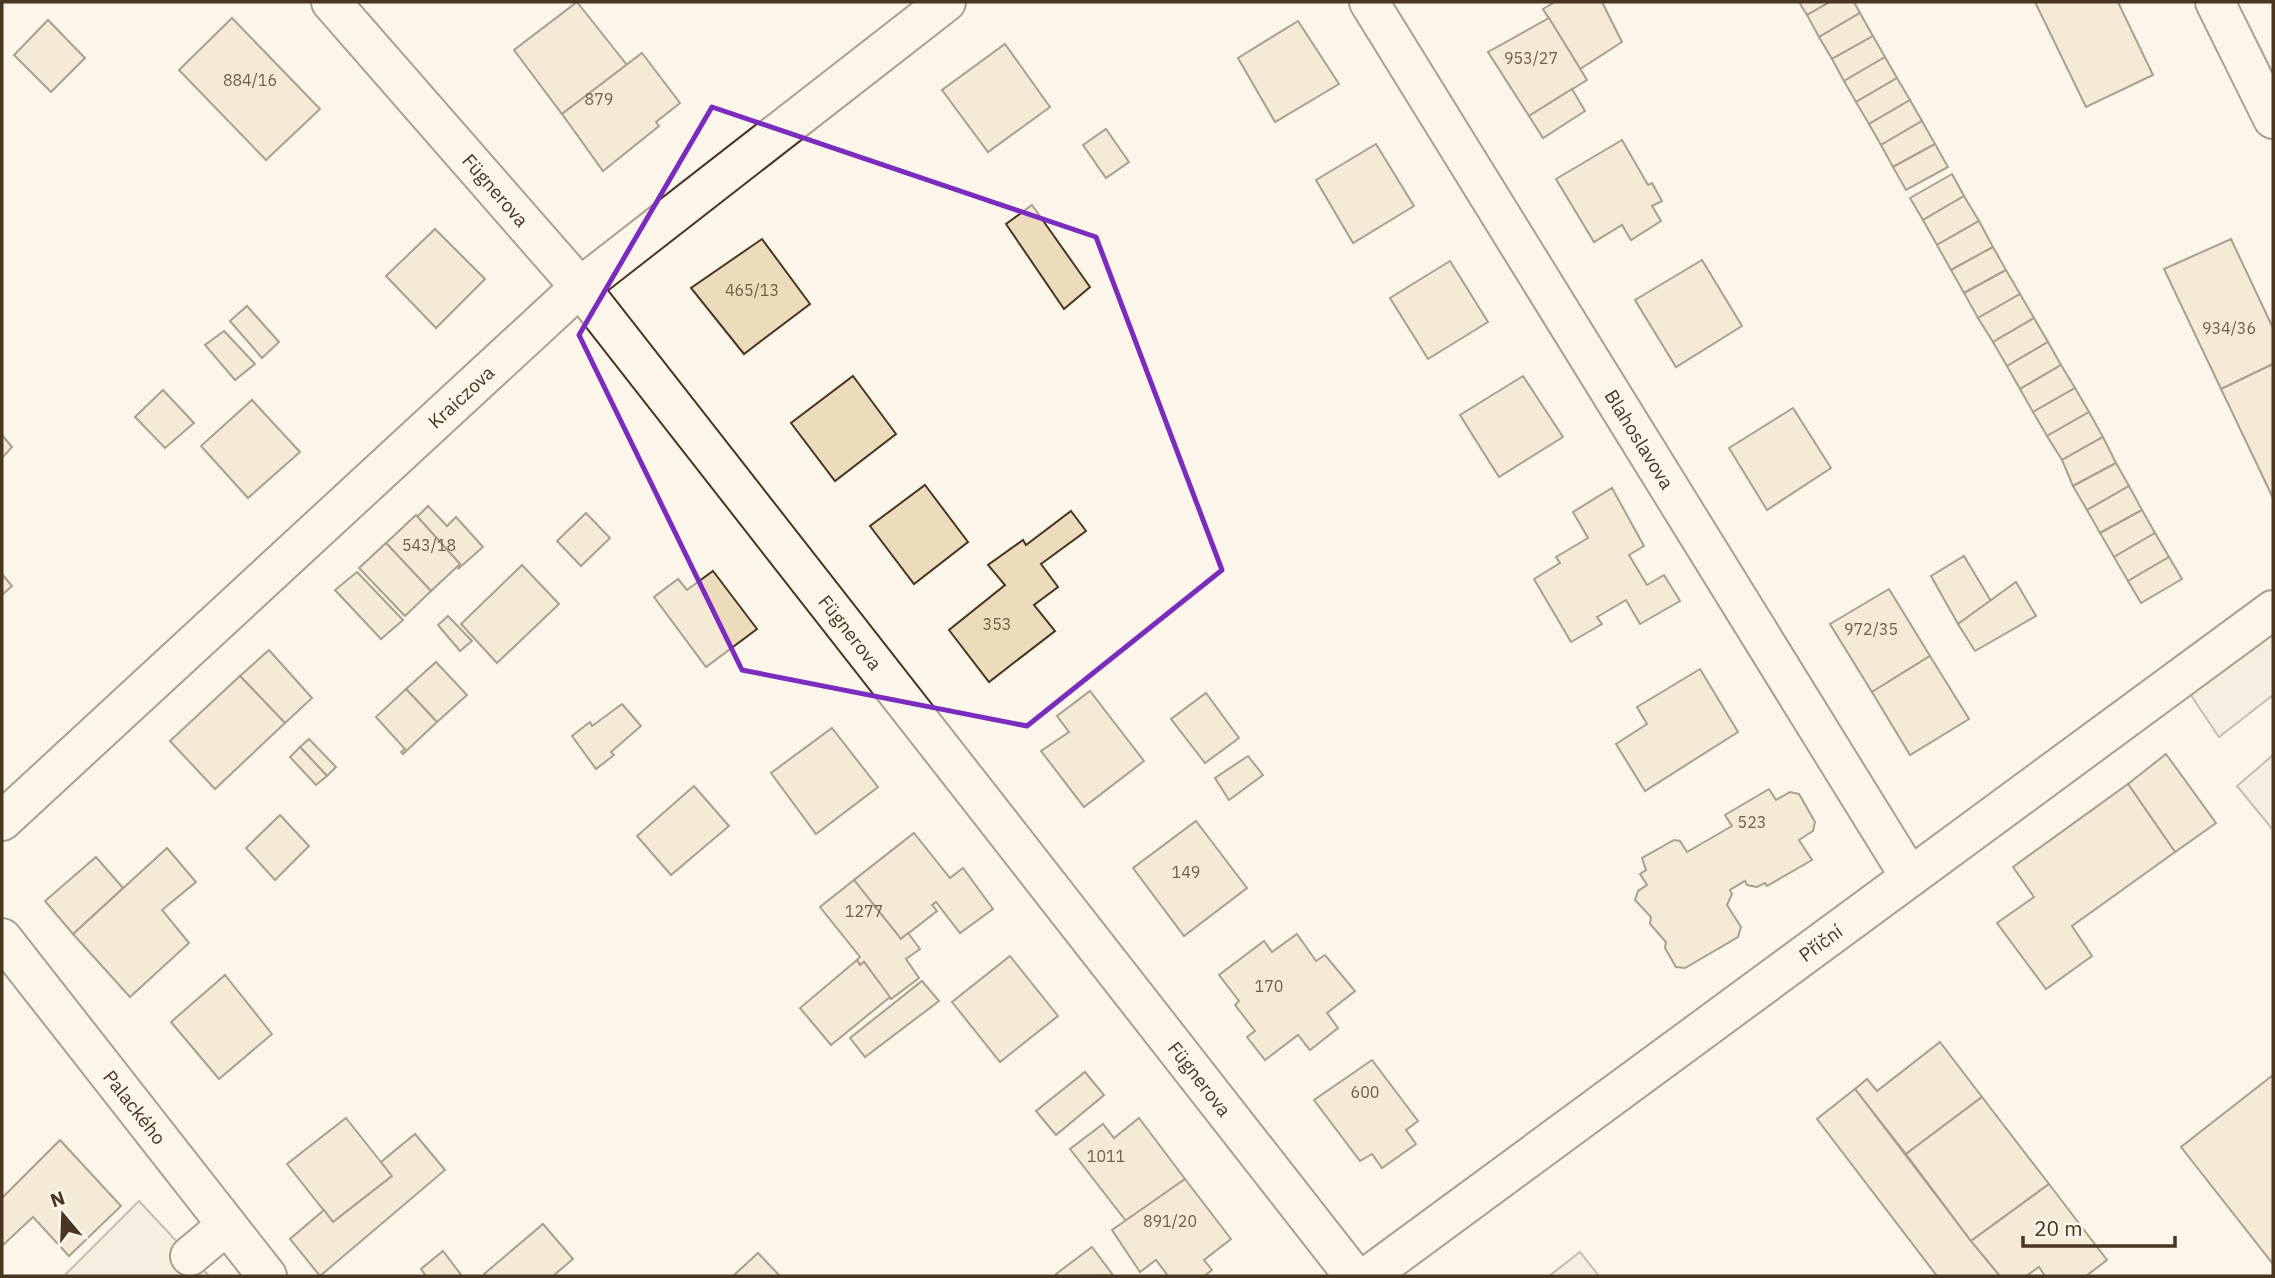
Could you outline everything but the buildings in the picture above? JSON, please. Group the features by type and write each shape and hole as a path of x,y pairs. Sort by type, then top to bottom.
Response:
{"street":[{"name":"Fügnerova","path":"331,2 580,287 1354,1276"},
{"name":"Kraiczova","path":"2,821 580,287 946,2"},
{"name":"Blahoslavova","path":"1369,2 1910,877"},
{"path":"2216,2 2273,119"},
{"name":"Příční","path":"1368,1276 2273,610"},
{"name":"Palackého","path":"2,938 267,1276"},
{"path":"190,1256 227,1225"}],"highlighted area":[{"path":"712,107 1096,237 1222,570 1027,726 742,670 579,335"}],"shaded area":[{"path":"2273,610 2273,695 2219,737 2180,679"},
{"path":"2273,755 2273,830 2237,786"},
{"path":"139,1201 209,1276 64,1276"},
{"path":"1580,1252 1599,1276 1549,1276"}]}
